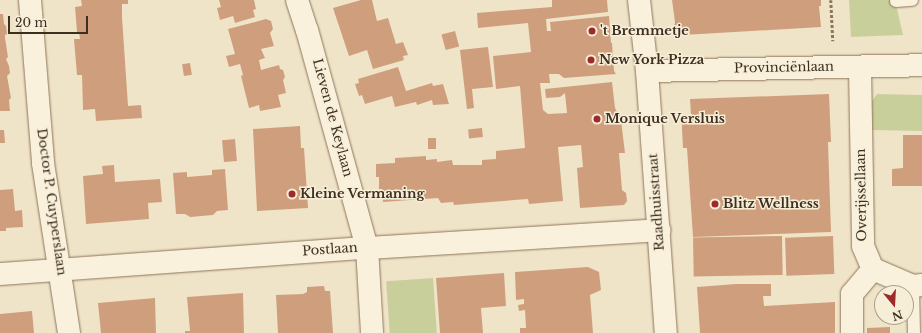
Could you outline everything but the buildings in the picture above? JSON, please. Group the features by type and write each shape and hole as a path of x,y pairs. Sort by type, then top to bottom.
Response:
{"street":[{"name":"Doctor P. Cuyperslaan","path":"30,0 43,163 69,333"},
{"name":"Lieven de Keylaan","path":"297,0 307,30 367,248 372,333"},
{"name":"Raadhuisstraat","path":"639,0 647,71 666,333"},
{"name":"Provinciënlaan","path":"647,71 922,65"},
{"name":"Overijssellaan","path":"860,67 863,246 873,269"},
{"name":"Postlaan","path":"0,274 367,248 659,230"},
{"path":"852,333 852,294 873,269 917,286"}],"lane":[{"path":"896,1 912,0"},
{"path":"914,333 917,286"}],"path":[{"path":"831,0 833,44 860,67"}],"green space":[{"path":"849,0 895,0 903,35 851,37"},
{"path":"877,94 922,95 922,131 869,130 870,104"},
{"path":"433,278 437,333 390,333 386,281"}],"place":[{"name":"'t Bremmetje","path":"592,31"},
{"name":"New York Pizza","path":"591,60"},
{"name":"Monique Versluis","path":"597,119"},
{"name":"Kleine Vermaning","path":"292,194"},
{"name":"Blitz Wellness","path":"715,204"}]}
